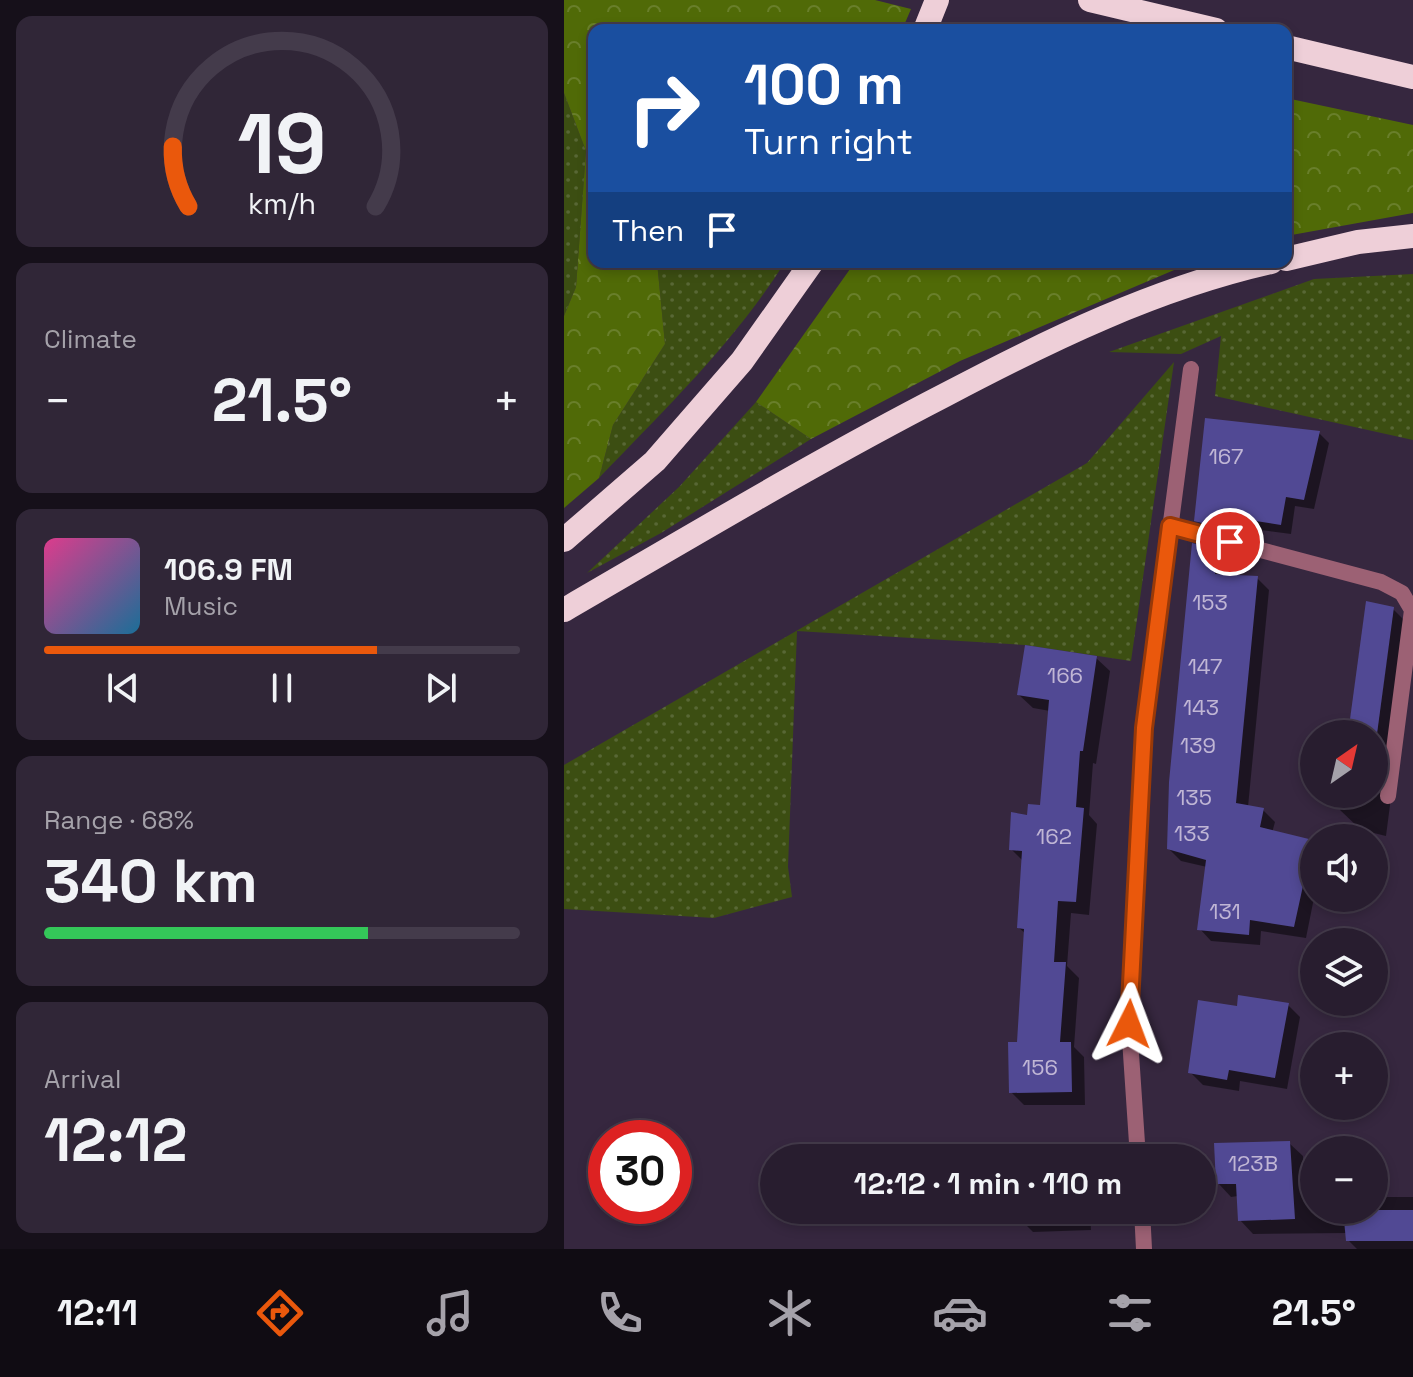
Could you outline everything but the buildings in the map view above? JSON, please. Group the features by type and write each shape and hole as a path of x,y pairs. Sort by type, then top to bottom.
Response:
{"highway":[{"path":"927,24 937,0"},
{"path":"1090,0 1191,24"},
{"path":"1292,48 1413,77"},
{"path":"1292,258 1358,242 1413,236"},
{"path":"564,540 655,461 742,361 808,268"},
{"path":"564,610 831,454 1051,339 1220,273 1243,268"}],"street":[{"path":"1137,1144 1129,1024 1144,728 1191,369"},
{"path":"1170,526 1381,582 1402,593 1412,610 1388,796"},
{"path":"1143,1224 1144,1249"}],"green space":[{"path":"564,0 875,0 911,9 905,24 588,24 588,268 658,268 665,344 613,425 599,478 564,508 564,316 576,287 586,151 564,93"},
{"path":"564,93 586,151 576,287 564,316"},
{"path":"1292,99 1413,125 1413,213 1292,235"},
{"path":"658,268 781,268 721,348 599,478 613,425 665,344"},
{"path":"851,268 1179,268 960,361 811,439 756,402"},
{"path":"1413,274 1413,440 1215,396 1221,336 1181,354 1109,352 1314,279"},
{"path":"1174,362 1131,661 1025,645 797,631 788,867 792,897 714,918 564,909 564,765 1087,463"},
{"path":"756,402 811,439 661,533 587,573 679,487"}],"route":[{"path":"1129,1024 1144,728 1170,526 1230,542"}]}
